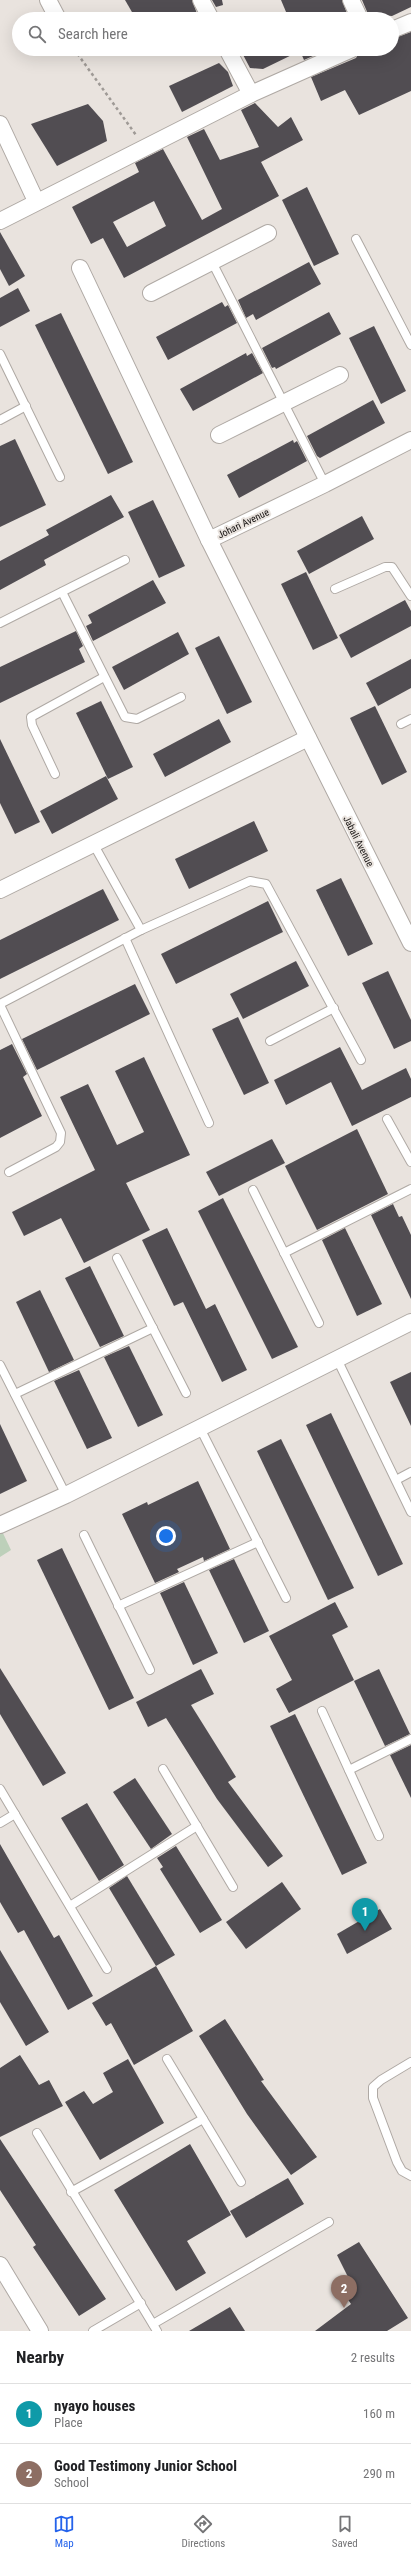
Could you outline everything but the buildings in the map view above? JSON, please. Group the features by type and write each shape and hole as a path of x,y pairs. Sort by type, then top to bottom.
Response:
{"street":[{"path":"48,0 54,12"},
{"path":"201,0 207,12"},
{"path":"351,0 357,12"},
{"path":"399,27 411,22"},
{"path":"231,56 251,94"},
{"path":"0,220 251,94 336,56"},
{"path":"0,124 36,201"},
{"path":"151,293 268,233"},
{"path":"80,268 209,540"},
{"path":"220,435 340,375"},
{"name":"Johari Avenue","path":"308,738 209,540 325,484 411,440"},
{"path":"0,890 94,845 308,738"},
{"name":"Jabali Avenue","path":"308,738 411,943"},
{"path":"0,1525 66,1495 411,1322"},
{"path":"0,2265 40,2331"}],"lane":[{"path":"356,239 411,345"},
{"path":"212,262 325,484"},
{"path":"0,354 60,477"},
{"path":"0,420 26,406"},
{"path":"0,623 124,560"},
{"path":"335,590 384,567 392,567 411,596"},
{"path":"62,592 104,677 123,713 129,719 137,719 181,697"},
{"path":"55,774 32,725 31,717 104,677"},
{"path":"401,724 411,719"},
{"path":"94,845 141,930"},
{"path":"9,1172 56,1147 60,1142 61,1133 0,1004 141,930 250,881 266,884 361,1060"},
{"path":"125,938 209,1123"},
{"path":"270,1041 334,1008"},
{"path":"387,1119 411,1162"},
{"path":"284,1252 411,1189"},
{"path":"252,1190 319,1323"},
{"path":"117,1258 186,1393"},
{"path":"15,1394 153,1328"},
{"path":"337,1359 411,1512"},
{"path":"0,1365 66,1495"},
{"path":"200,1428 286,1598"},
{"path":"396,1480 411,1472"},
{"path":"84,1535 150,1670"},
{"path":"118,1606 258,1542"},
{"path":"322,1711 379,1836"},
{"path":"349,1770 411,1739"},
{"path":"163,1769 233,1887"},
{"path":"0,1789 107,1968"},
{"path":"0,1823 15,1814"},
{"path":"70,1906 197,1826"},
{"path":"167,2059 241,2182"},
{"path":"411,2062 377,2084 373,2088 373,2098 397,2162 402,2171 411,2176"},
{"path":"71,2192 203,2119"},
{"path":"37,2133 71,2192 141,2303 155,2328 329,2222"},
{"path":"93,2331 141,2303"}],"path":[{"path":"79,56 145,146"}],"green space":[{"path":"0,1527 11,1550 0,1557"}],"place":[{"name":"nyayo houses","path":"365,1931"},
{"name":"Good Testimony Junior School","path":"344,2308"}]}
